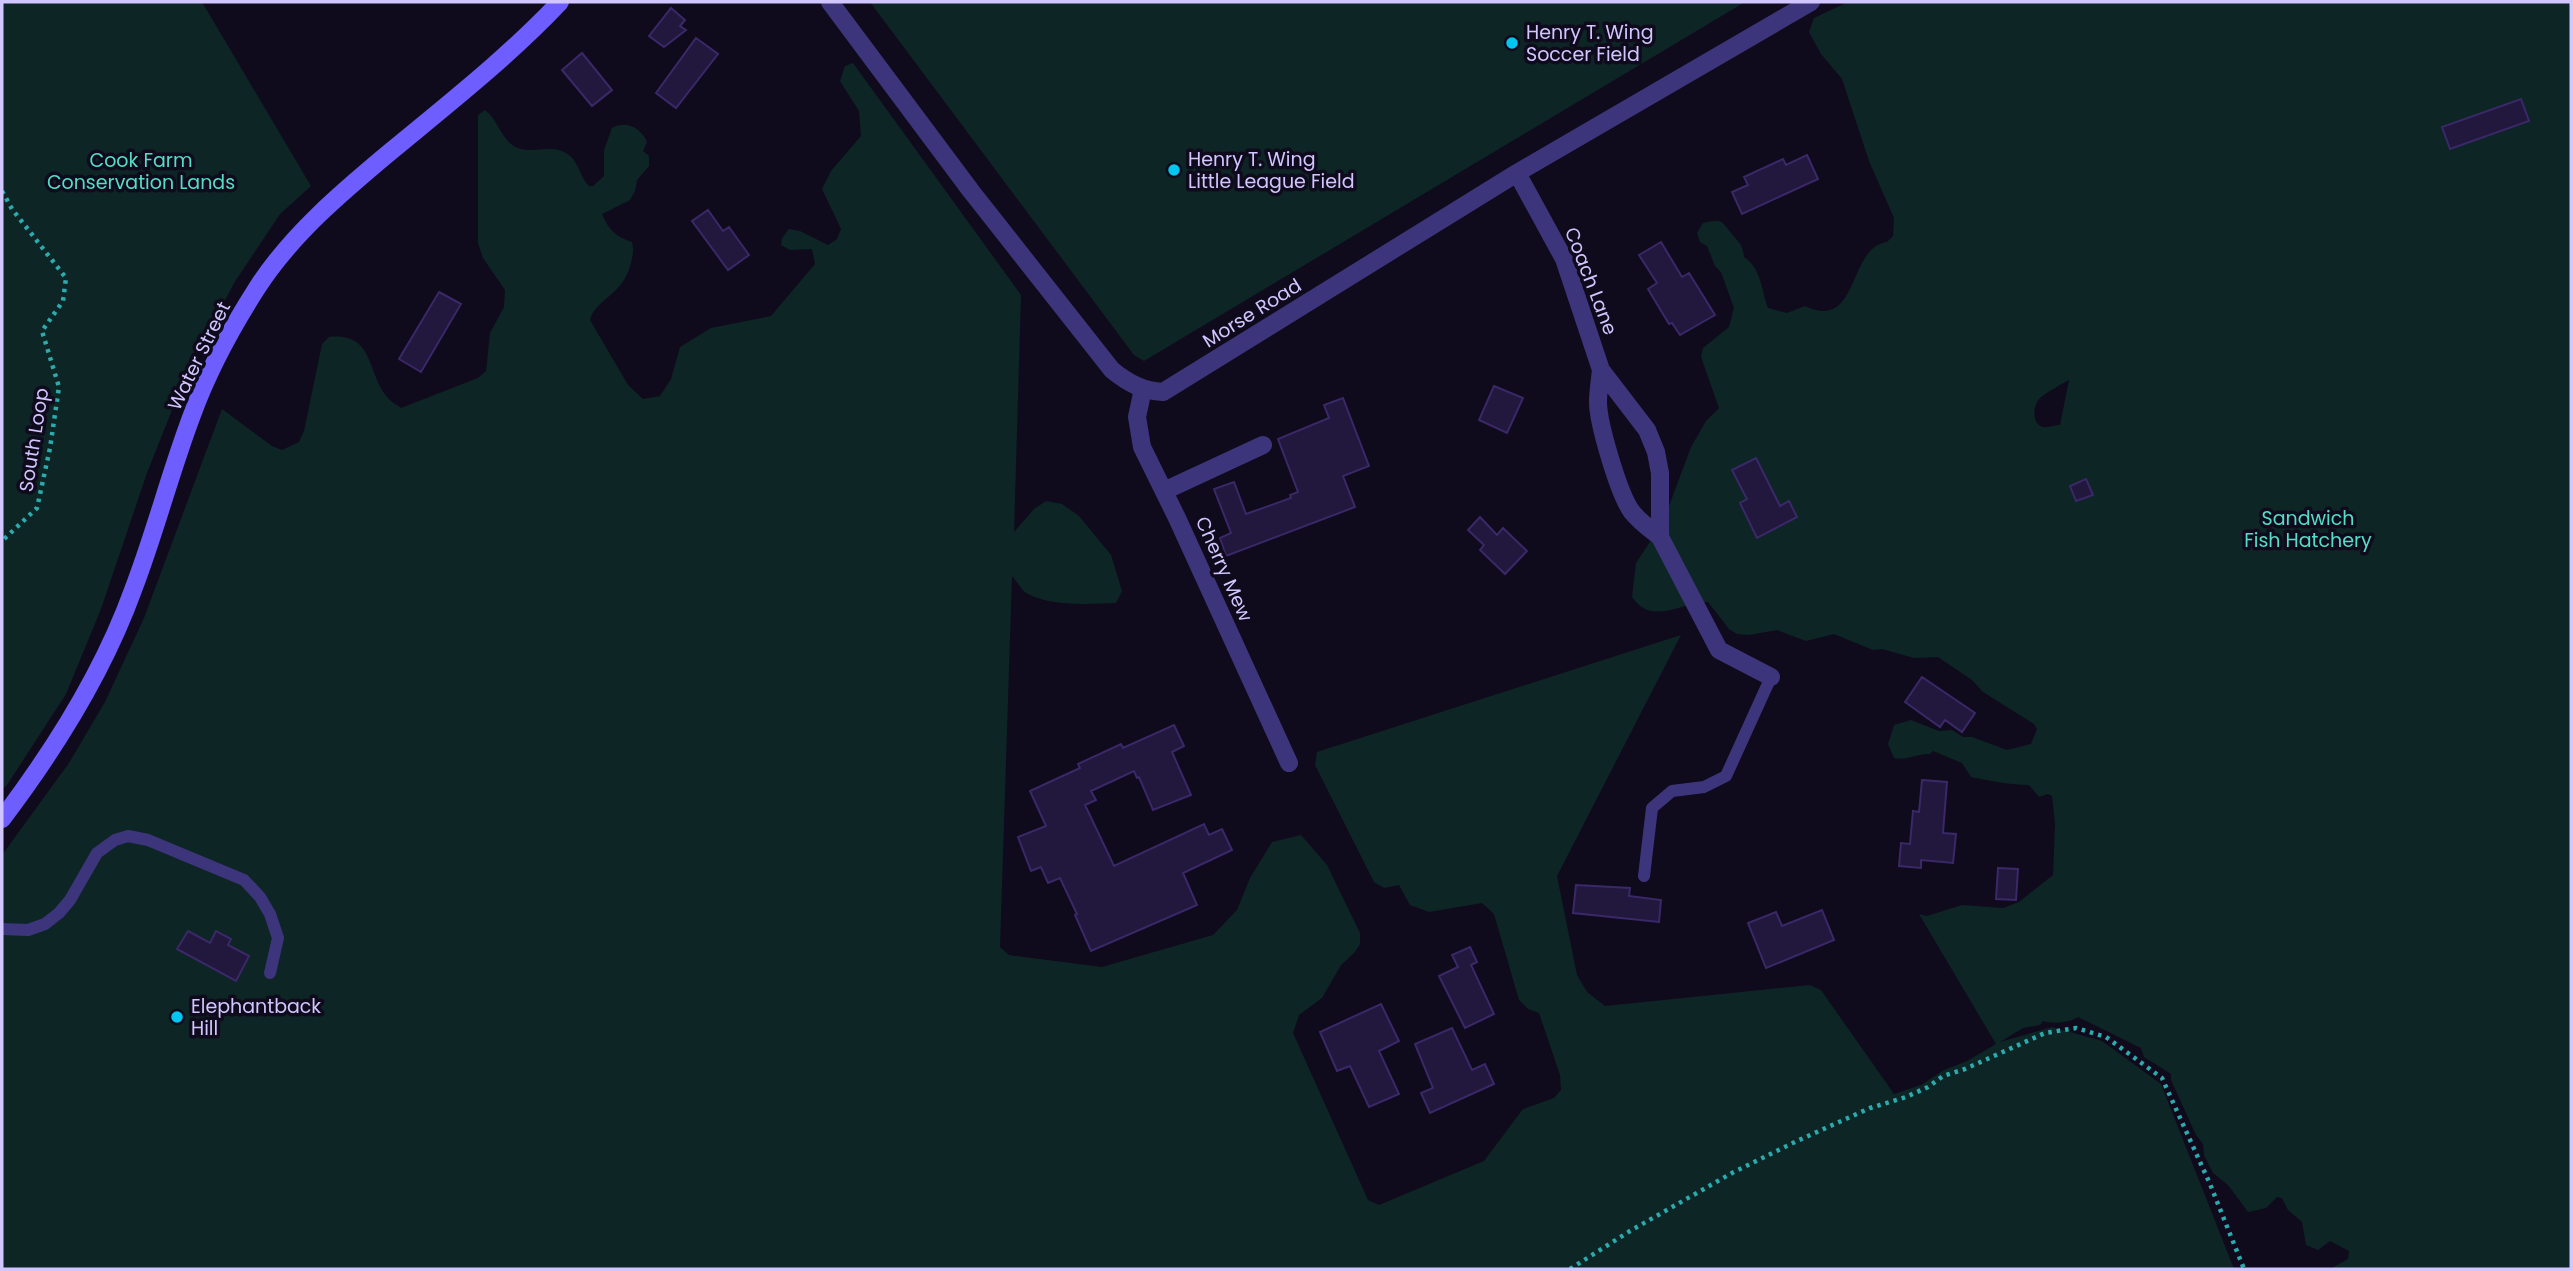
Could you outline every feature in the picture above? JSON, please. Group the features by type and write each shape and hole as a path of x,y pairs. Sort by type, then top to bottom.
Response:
{"main road":[{"name":"Water Street","path":"2,819 58,739 99,668 133,592 192,413 229,337 258,286 333,201 508,52 560,2"}],"street":[{"path":"830,2 971,191 1112,370 1143,389"},
{"name":"Morse Road","path":"1143,389 1163,392 1174,387 1517,173 1811,2"},
{"name":"Coach Lane","path":"1517,173 1564,259 1601,369 1647,430 1656,452 1660,473 1660,537"},
{"name":"Coach Lane","path":"1601,369 1598,403 1600,419 1622,492 1630,509 1644,525 1660,537 1719,650 1771,677"},
{"name":"Cherry Mew","path":"1143,389 1137,417 1142,447 1289,763"},
{"path":"1164,491 1262,445"}],"lane":[{"path":"1644,876 1652,808 1672,791 1704,787 1726,776 1771,677"},
{"path":"2,929 28,930 45,924 71,900 97,853 115,840 128,836 148,840 244,880 260,897 270,914 278,938 270,973"}],"path":[{"name":"South Loop","path":"2,191 12,209 66,278 63,301 43,331 60,387 37,508 2,541"},
{"path":"1570,1269 1629,1231 1731,1173 1786,1146 1870,1108 1906,1097 1928,1087 1943,1076 2045,1033 2076,1028 2106,1037 2162,1078 2244,1269"}],"green space":[{"name":"Cook Farm Conservation Lands","path":"2,2 202,2 311,186 280,214 234,283 184,380 147,473 101,609 66,694 2,789"},
{"path":"870,2 1745,2 1144,361 1134,355"},
{"name":"Sandwich Fish Hatchery","path":"1848,2 2571,2 2571,1269 2330,1269 2348,1259 2349,1251 2330,1241 2318,1250 2306,1245 2302,1222 2288,1210 2282,1198 2277,1197 2266,1208 2248,1212 2228,1185 2213,1173 2204,1155 2203,1144 2196,1135 2171,1080 2171,1074 2144,1057 2141,1048 2078,1017 2070,1021 2043,1021 2040,1025 2023,1028 2000,1042 2052,1027 2102,1041 2161,1084 2234,1269 2,1269 2,855 69,763 105,702 144,618 222,409 272,446 282,450 299,442 304,431 322,344 329,337 344,337 355,341 368,356 381,388 389,399 401,408 478,378 486,371 490,333 504,307 505,290 483,258 478,243 478,115 485,110 507,140 518,148 555,149 569,155 589,186 593,186 604,176 604,150 612,128 628,125 637,129 644,137 647,142 643,151 649,156 649,166 637,180 630,200 602,214 613,232 632,242 631,263 622,283 598,306 590,320 628,385 643,399 660,396 671,379 680,347 711,328 771,316 815,264 812,249 790,250 781,245 782,238 789,229 800,231 828,245 837,239 841,229 822,189 831,171 861,136 859,111 840,81 845,66 853,63 1021,295 1014,532 1034,509 1046,501 1062,504 1079,516 1111,555 1122,591 1116,603 1059,603 1026,593 1012,576 1000,947 1009,955 1102,967 1213,935 1237,910 1250,878 1272,842 1301,835 1327,865 1360,933 1360,944 1341,965 1322,998 1299,1015 1293,1033 1368,1200 1379,1205 1484,1161 1523,1109 1554,1098 1561,1090 1560,1075 1539,1013 1528,1009 1519,1000 1494,914 1482,903 1429,912 1410,905 1399,885 1384,888 1374,882 1315,765 1317,752 1681,635 1557,876 1577,975 1587,992 1605,1006 1810,985 1821,990 1894,1094 1921,1085 1944,1070 1967,1061 1996,1044 1919,914 1927,916 1962,905 2003,908 2019,902 2053,875 2055,824 2052,796 2048,794 2039,797 2029,785 1971,777 1962,763 1933,751 1930,754 1894,758 1888,744 1894,725 1911,720 1939,731 1952,730 1963,737 1972,737 2007,750 2031,744 2037,729 2034,724 1983,692 1972,680 1938,657 1914,658 1882,649 1873,650 1834,634 1806,641 1777,630 1749,635 1737,634 1729,629 1708,602 1657,612 1640,606 1632,597 1636,563 1663,522 1691,447 1706,421 1719,408 1701,357 1703,348 1729,327 1734,308 1721,272 1715,266 1707,246 1700,242 1697,233 1703,223 1720,221 1725,225 1743,249 1744,257 1758,274 1768,308 1787,313 1805,306 1823,311 1835,308 1845,298 1865,258 1874,247 1887,242 1893,236 1894,218 1869,161 1842,79 1821,54 1809,32 1814,18","holes":["2069,380 2060,425 2039,425 2036,422 2035,409 2040,398"]}],"building":[{"path":"671,8 685,20 680,26 686,30 664,47 649,36"},
{"path":"696,38 718,54 676,108 656,93"},
{"path":"582,53 612,90 592,106 562,70"},
{"path":"2521,99 2529,121 2450,149 2442,127"},
{"path":"1807,155 1818,179 1742,214 1732,192 1748,185 1744,177 1783,159 1786,165"},
{"path":"708,210 723,231 729,227 749,255 728,270 692,221"},
{"path":"1661,242 1682,277 1689,273 1715,315 1680,335 1672,323 1669,324 1648,289 1657,283 1639,255"},
{"path":"439,292 461,304 421,372 399,359"},
{"path":"1494,386 1523,398 1507,433 1479,420"},
{"path":"1343,398 1369,466 1343,476 1355,507 1226,556 1220,538 1231,533 1214,489 1234,482 1246,514 1291,498 1290,495 1298,492 1278,439 1329,418 1324,405"},
{"path":"1756,458 1780,506 1789,501 1797,517 1757,538 1740,503 1747,499 1732,470"},
{"path":"2086,479 2093,495 2076,501 2070,486"},
{"path":"1480,517 1497,535 1503,528 1527,551 1505,574 1480,550 1484,545 1468,530"},
{"path":"1922,677 1975,713 1962,732 1945,720 1940,727 1905,702"},
{"path":"1174,725 1184,746 1172,752 1191,795 1153,810 1134,771 1091,791 1096,800 1085,805 1114,866 1204,824 1209,835 1222,829 1232,850 1183,873 1197,905 1091,951 1060,878 1048,883 1041,867 1031,871 1018,837 1046,826 1030,791 1080,768 1078,764 1121,744 1123,748"},
{"path":"1922,780 1947,782 1943,833 1956,834 1953,863 1921,860 1921,868 1899,866 1901,843 1910,844 1913,811 1919,812"},
{"path":"1998,868 2018,869 2016,900 1996,899"},
{"path":"1576,885 1630,888 1629,896 1661,900 1659,922 1573,913"},
{"path":"1822,910 1834,940 1766,968 1748,923 1776,912 1782,926"},
{"path":"188,931 210,943 216,931 231,939 228,945 249,956 236,981 177,949"},
{"path":"1470,947 1477,962 1471,965 1494,1014 1465,1028 1439,976 1458,967 1452,955"},
{"path":"1381,1004 1399,1041 1379,1051 1399,1094 1369,1107 1350,1066 1337,1071 1320,1032"},
{"path":"1452,1028 1472,1070 1485,1064 1494,1084 1430,1113 1421,1093 1433,1088 1415,1044"}],"place":[{"name":"Henry T. Wing Soccer Field","path":"1512,43"},
{"name":"Henry T. Wing Little League Field","path":"1174,170"},
{"name":"Elephantback Hill","path":"177,1017"}]}
